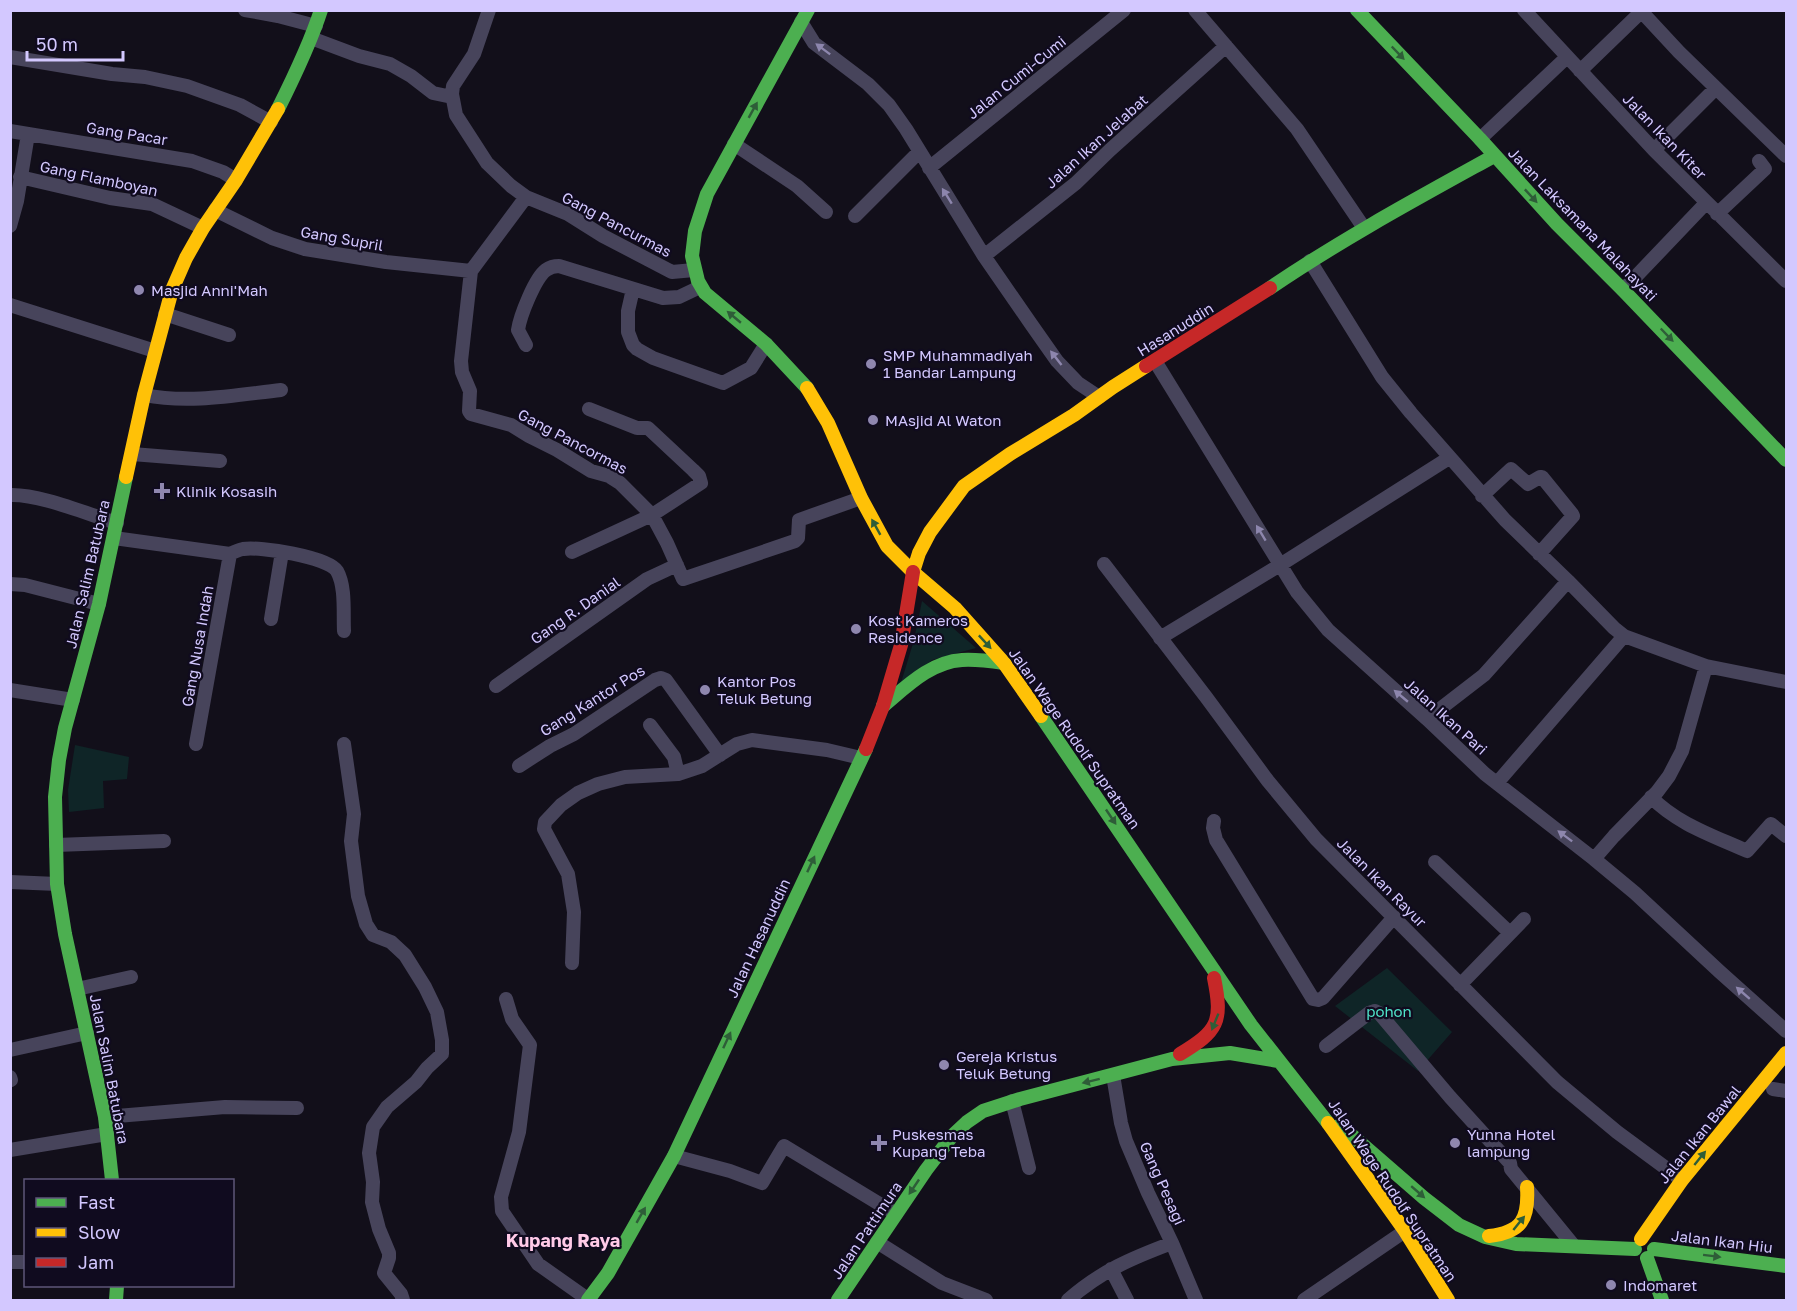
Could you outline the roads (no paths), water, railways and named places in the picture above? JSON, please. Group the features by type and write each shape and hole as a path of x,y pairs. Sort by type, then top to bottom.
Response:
{"main road":[{"name":"Jalan Salim Batubara","path":"112,1179 105,1117 64,934 57,884 55,796 59,760 99,604 144,395 172,290 203,228 236,180 271,122 295,75 321,10"},
{"name":"Jalan Laksamana Malahayati","path":"1358,10 1557,224 1786,460"},
{"name":"Jalan Wage Rudolf Supratman","path":"805,16 707,194 696,221 692,248 694,270 700,287 766,344 805,384 828,423 861,498 887,546 955,608 1004,663 1251,1025 1339,1137 1405,1232 1448,1300"},
{"name":"Hasanuddin","path":"913,572 919,553 930,532 964,486 1310,261 1364,228 1494,156"},
{"name":"Jalan Hasanuddin","path":"588,1300 608,1273 674,1155 861,758 883,706 902,645 913,572"},
{"path":"883,706 920,676 938,666 957,661 980,660 1004,663"},
{"name":"Jalan Pattimura","path":"1172,1059 1203,1040 1212,1031 1218,1018 1220,1008 1211,966"},
{"path":"1230,1026 1251,1025"},
{"name":"Jalan Pattimura","path":"838,1300 926,1170 952,1136 983,1111 1012,1101 1172,1059 1228,1047 1278,1061"},
{"name":"Jalan Ikan Bawal","path":"1646,1247 1687,1186 1786,1053"},
{"name":"Jalan Ikan Bawal","path":"1728,1145 1780,1090 1786,1072"},
{"name":"Jalan Wage Rudolf Supratman","path":"1310,1099 1424,1198 1459,1225 1485,1237 1516,1244 1646,1247"},
{"path":"1485,1237 1510,1233 1522,1222 1527,1211 1527,1187"},
{"path":"1646,1247 1662,1300"},
{"name":"Jalan Ikan Hiu","path":"1646,1247 1786,1266"}],"street":[{"path":"244,10 278,16 359,56 390,64 454,105"},
{"path":"454,105 453,86 474,54 489,10"},
{"name":"Jalan Cumi-Cumi","path":"929,168 1124,10"},
{"path":"1196,10 1297,129 1364,228"},
{"path":"1368,22 1380,10"},
{"name":"Jalan Ikan Kiter","path":"1524,10 1654,150 1786,281"},
{"path":"1580,71 1641,11 1786,156"},
{"path":"805,16 814,43 877,93 898,118 984,256 1057,361 1078,383 1099,397"},
{"name":"Jalan Ikan Jelabat","path":"984,256 1076,183 1226,46"},
{"path":"10,57 112,74 145,77 187,86 240,105 271,122"},
{"path":"1480,139 1567,57"},
{"path":"1654,150 1716,88"},
{"name":"Gang Pancurmas","path":"454,105 487,163 498,175 526,197 568,214 603,236 672,272 694,270"},
{"name":"Gang Pacar","path":"10,131 192,161 223,172 236,180"},
{"path":"10,226 28,134"},
{"path":"734,144 797,186 826,213"},
{"path":"855,216 919,152"},
{"path":"1718,214 1765,169 1759,161"},
{"name":"Gang Flamboyan","path":"21,177 110,198 152,204 203,228"},
{"path":"471,271 526,197"},
{"path":"1623,290 1706,203"},
{"name":"Gang Supril","path":"215,210 283,242 305,249 353,258 471,271"},
{"path":"1310,261 1382,377 1449,458 1482,496 1614,628 1624,636 1706,666 1786,682"},
{"path":"526,345 519,333 519,321 524,305 543,272 548,268 559,266 663,298 679,297 700,287"},
{"name":"Gang Pancormas","path":"471,271 461,361 462,372 470,391 469,411 474,415 511,425 591,471 614,479 652,515 683,579 795,541 798,538 799,520 861,498"},
{"path":"633,290 628,311 628,332 633,345 653,358 723,383 751,368 766,344"},
{"path":"10,305 155,351"},
{"path":"165,314 229,335"},
{"name":"Jalan Ikan Pari","path":"1155,362 1297,592 1328,630 1497,783 1594,858 1635,893 1786,1031"},
{"path":"144,395 163,399 207,398 281,390"},
{"path":"572,552 652,515 701,483 699,476 646,427 637,428 589,409"},
{"path":"132,454 220,461"},
{"path":"1160,638 1449,458"},
{"path":"1482,496 1511,469 1528,483 1542,477 1573,516 1539,554"},
{"path":"10,495 36,498 117,523"},
{"path":"114,538 230,554 241,549 255,548 298,554 332,565 338,572 342,588 344,631"},
{"path":"271,619 282,552"},
{"name":"Gang Nusa Indah","path":"196,744 230,554"},
{"name":"Jalan Ikan Rayur","path":"1104,564 1268,781 1316,839 1557,1082 1687,1186"},
{"name":"Gang R. Danial","path":"496,686 647,579 677,565"},
{"path":"1427,719 1484,675 1568,581"},
{"path":"10,584 25,585 99,604"},
{"path":"1497,783 1624,636"},
{"path":"1594,858 1669,776 1682,751 1706,666"},
{"name":"Gang Kantor Pos","path":"519,766 661,678 666,680 720,755"},
{"path":"10,690 73,700"},
{"path":"650,725 674,757 678,774"},
{"path":"572,963 574,912 568,874 543,829 545,822 561,805 578,793 598,784 625,777 678,774 702,766 737,744 752,740 827,750 861,758"},
{"path":"344,744 354,814 351,841 358,896 366,924 373,935 390,942 405,955 437,1012 442,1040 442,1054 416,1082 387,1107 373,1127 369,1153 372,1202 389,1253 384,1273 404,1300"},
{"path":"1652,797 1674,816 1747,851 1771,824 1786,836"},
{"path":"1214,821 1216,840 1313,999 1323,998 1394,917"},
{"path":"56,845 164,841"},
{"path":"1434,862 1510,933"},
{"path":"10,882 57,884"},
{"path":"1460,985 1524,919"},
{"path":"77,989 131,977"},
{"path":"506,999 512,1019 530,1046 519,1132 501,1197 502,1211 538,1264 588,1300"},
{"path":"1326,1046 1369,1013 1374,1011 1379,1013 1580,1247"},
{"path":"10,1050 87,1033"},
{"name":"Gang Pesagi","path":"1113,1076 1126,1141 1196,1300"},
{"path":"1012,1101 1029,1168"},
{"path":"105,1117 225,1107 297,1108"},
{"path":"10,1150 107,1134"},
{"path":"674,1155 762,1183 784,1146 896,1214"},
{"path":"1510,1163 1518,1165 1580,1247"},
{"path":"1304,1300 1405,1232"},
{"path":"877,1242 942,1283 987,1300"},
{"path":"1068,1300 1111,1269 1132,1258 1172,1243"},
{"path":"1111,1269 1127,1300"}],"place":[{"name":"Masjid Anni'Mah","path":"139,290"},
{"name":"SMP Muhammadiyah 1 Bandar Lampung","path":"871,364"},
{"name":"MAsjid Al Waton","path":"873,420"},
{"name":"Klinik Kosasih","path":"162,491"},
{"name":"Kost Kameros Residence","path":"856,629"},
{"name":"Kantor Pos Teluk Betung","path":"705,690"},
{"name":"Gereja Kristus Teluk Betung","path":"944,1065"},
{"name":"Puskesmas Kupang Teba","path":"879,1143"},
{"name":"Yunna Hotel lampung","path":"1455,1143"},
{"name":"Indomaret","path":"1611,1285"}],"district":[{"name":"Kupang Raya","path":"563,1240"}],"park label":[{"name":"pohon","path":"1389,1011"}]}
